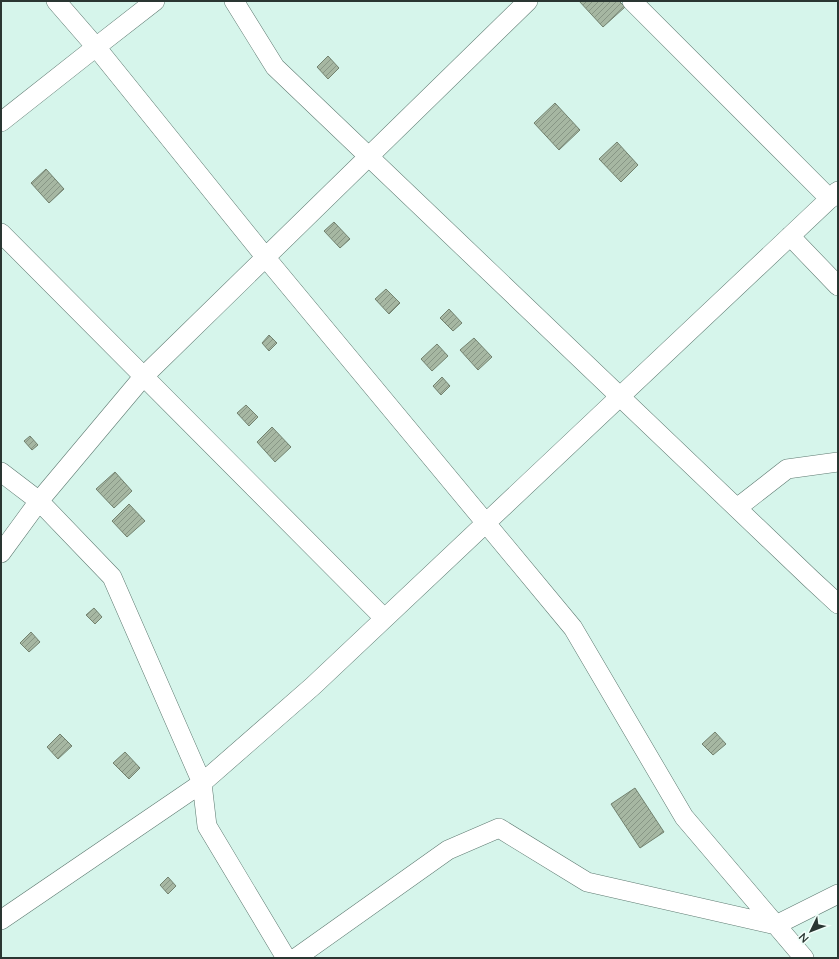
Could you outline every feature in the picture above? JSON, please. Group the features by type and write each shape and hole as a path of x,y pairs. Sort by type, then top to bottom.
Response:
{"street":[{"path":"56,1 96,46 266,257 573,628 684,817 804,958"},
{"path":"1,122 96,46 156,1"},
{"path":"234,1 275,67 838,604"},
{"path":"1,553 39,501 144,377 528,1"},
{"path":"1,920 202,783 313,686 834,195 632,1"},
{"path":"1,233 384,618"},
{"path":"790,236 838,286"},
{"path":"737,508 787,468 838,462"},
{"path":"1,472 39,501 112,577 202,783 207,826 286,958"},
{"path":"296,958 448,850 499,828 587,882 776,925 838,894"}],"building":[{"path":"579,1 619,1 625,7 603,27"},
{"path":"328,56 339,68 328,79 317,67"},
{"path":"555,103 580,130 559,150 534,123"},
{"path":"617,142 638,165 621,182 599,159"},
{"path":"46,169 64,189 49,203 31,183"},
{"path":"334,222 350,239 340,248 324,231"},
{"path":"386,289 400,303 389,314 375,299"},
{"path":"449,309 462,323 453,331 440,318"},
{"path":"269,335 277,343 269,351 262,343"},
{"path":"474,338 492,357 478,370 460,350"},
{"path":"437,344 448,356 432,371 421,359"},
{"path":"442,377 450,386 441,395 433,386"},
{"path":"246,405 258,417 249,426 237,413"},
{"path":"272,427 291,447 275,462 257,442"},
{"path":"30,436 38,445 32,450 24,441"},
{"path":"115,472 132,491 114,508 96,489"},
{"path":"129,504 145,521 127,537 112,521"},
{"path":"94,608 102,617 95,624 86,615"},
{"path":"31,632 40,642 29,652 20,643"},
{"path":"715,732 726,744 713,755 702,744"},
{"path":"60,734 72,746 58,759 47,747"},
{"path":"125,752 140,768 129,779 113,763"},
{"path":"635,788 664,832 640,848 611,804"},
{"path":"168,877 176,886 168,894 160,885"}]}
